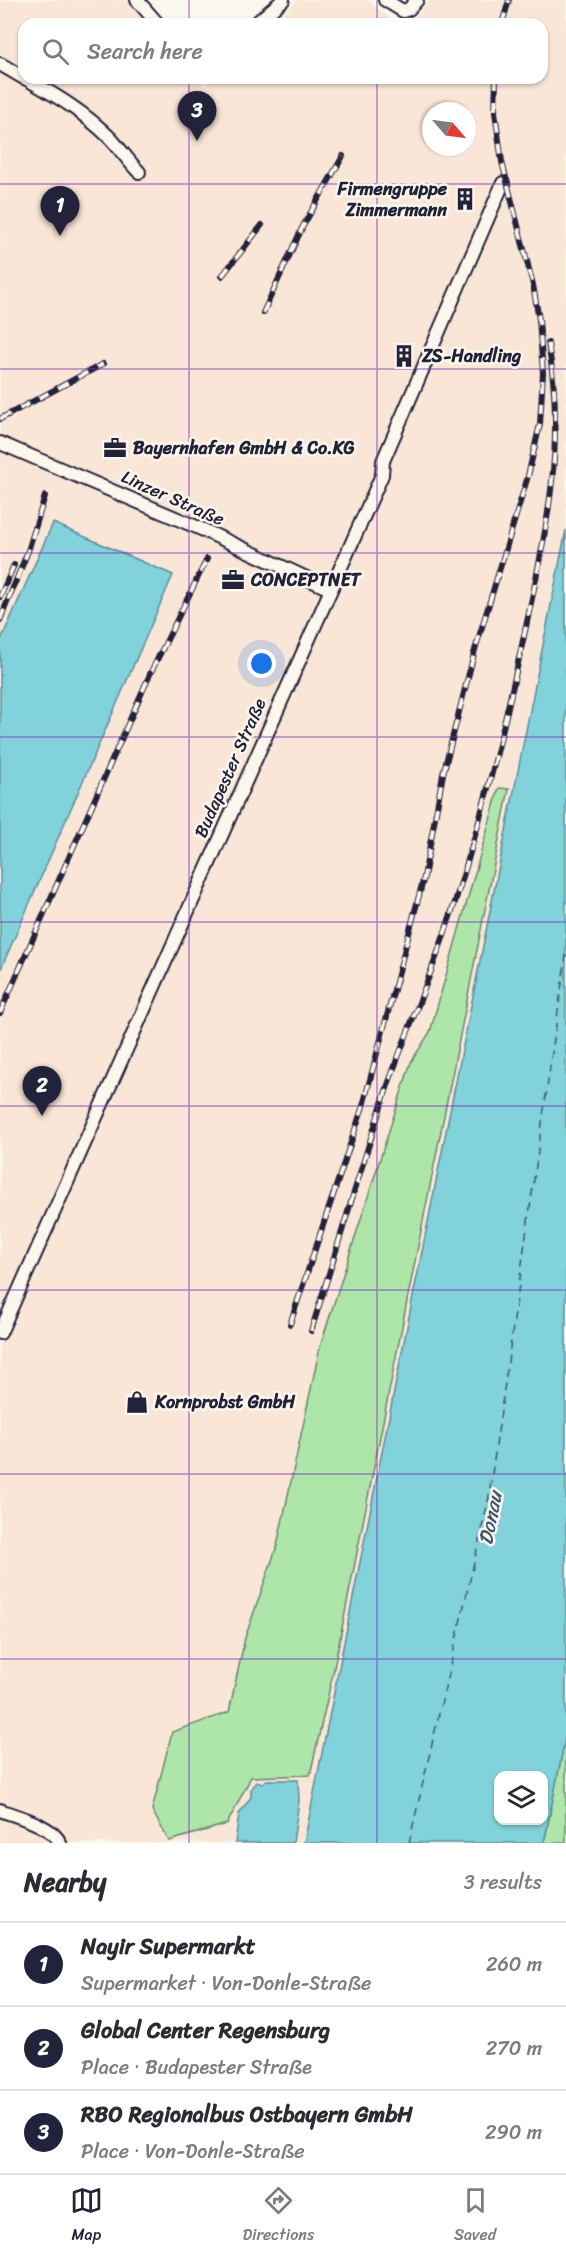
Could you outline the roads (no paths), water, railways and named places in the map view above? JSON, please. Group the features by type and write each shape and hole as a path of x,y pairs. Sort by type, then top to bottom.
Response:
{"street":[{"path":"137,0 153,18"},
{"path":"262,18 283,0"},
{"path":"385,0 403,11 409,9 417,0"},
{"path":"0,64 18,74"},
{"path":"34,84 82,113 118,146 123,156 139,172"},
{"name":"Budapester Straße","path":"0,1333 382,475 383,461 503,183"},
{"name":"Linzer Straße","path":"1,447 199,528 330,589"},
{"path":"0,1810 48,1831 58,1837 60,1843"}],"water":[{"path":"53,523 173,575 0,971 0,642"},
{"name":"Donau","path":"566,530 566,1734 548,1823 548,1771 494,1771 494,1825 548,1825 544,1843 304,1843"},
{"path":"267,1780 298,1780 299,1801 293,1843 235,1843 239,1814 251,1797 251,1789 258,1781 261,1784"}],"railway":[{"path":"504,18 509,0"},
{"path":"290,1324 363,1106 424,877 443,774 475,650 528,476 540,424 543,373 539,320 533,285 502,162 495,112 496,84"},
{"path":"263,313 303,226 343,156"},
{"path":"222,276 262,225"},
{"path":"311,1331 388,1085 455,902 479,823 499,743 534,587 552,484 555,415 548,343"},
{"path":"0,419 103,364"},
{"path":"0,620 28,551 45,496"},
{"path":"0,1013 151,672 207,559"},
{"path":"0,597 14,565"}],"place":[{"name":"RBO Regionalbus Ostbayern GmbH","path":"197,141"},
{"name":"Firmengruppe Zimmermann","path":"465,199"},
{"name":"Nayir Supermarkt","path":"60,236"},
{"name":"ZS-Handling","path":"404,356"},
{"name":"Bayernhafen GmbH & Co.KG","path":"115,448"},
{"name":"CONCEPTNET","path":"233,580"},
{"name":"Global Center Regensburg","path":"42,1116"},
{"name":"Kornprobst GmbH","path":"137,1402"}]}
